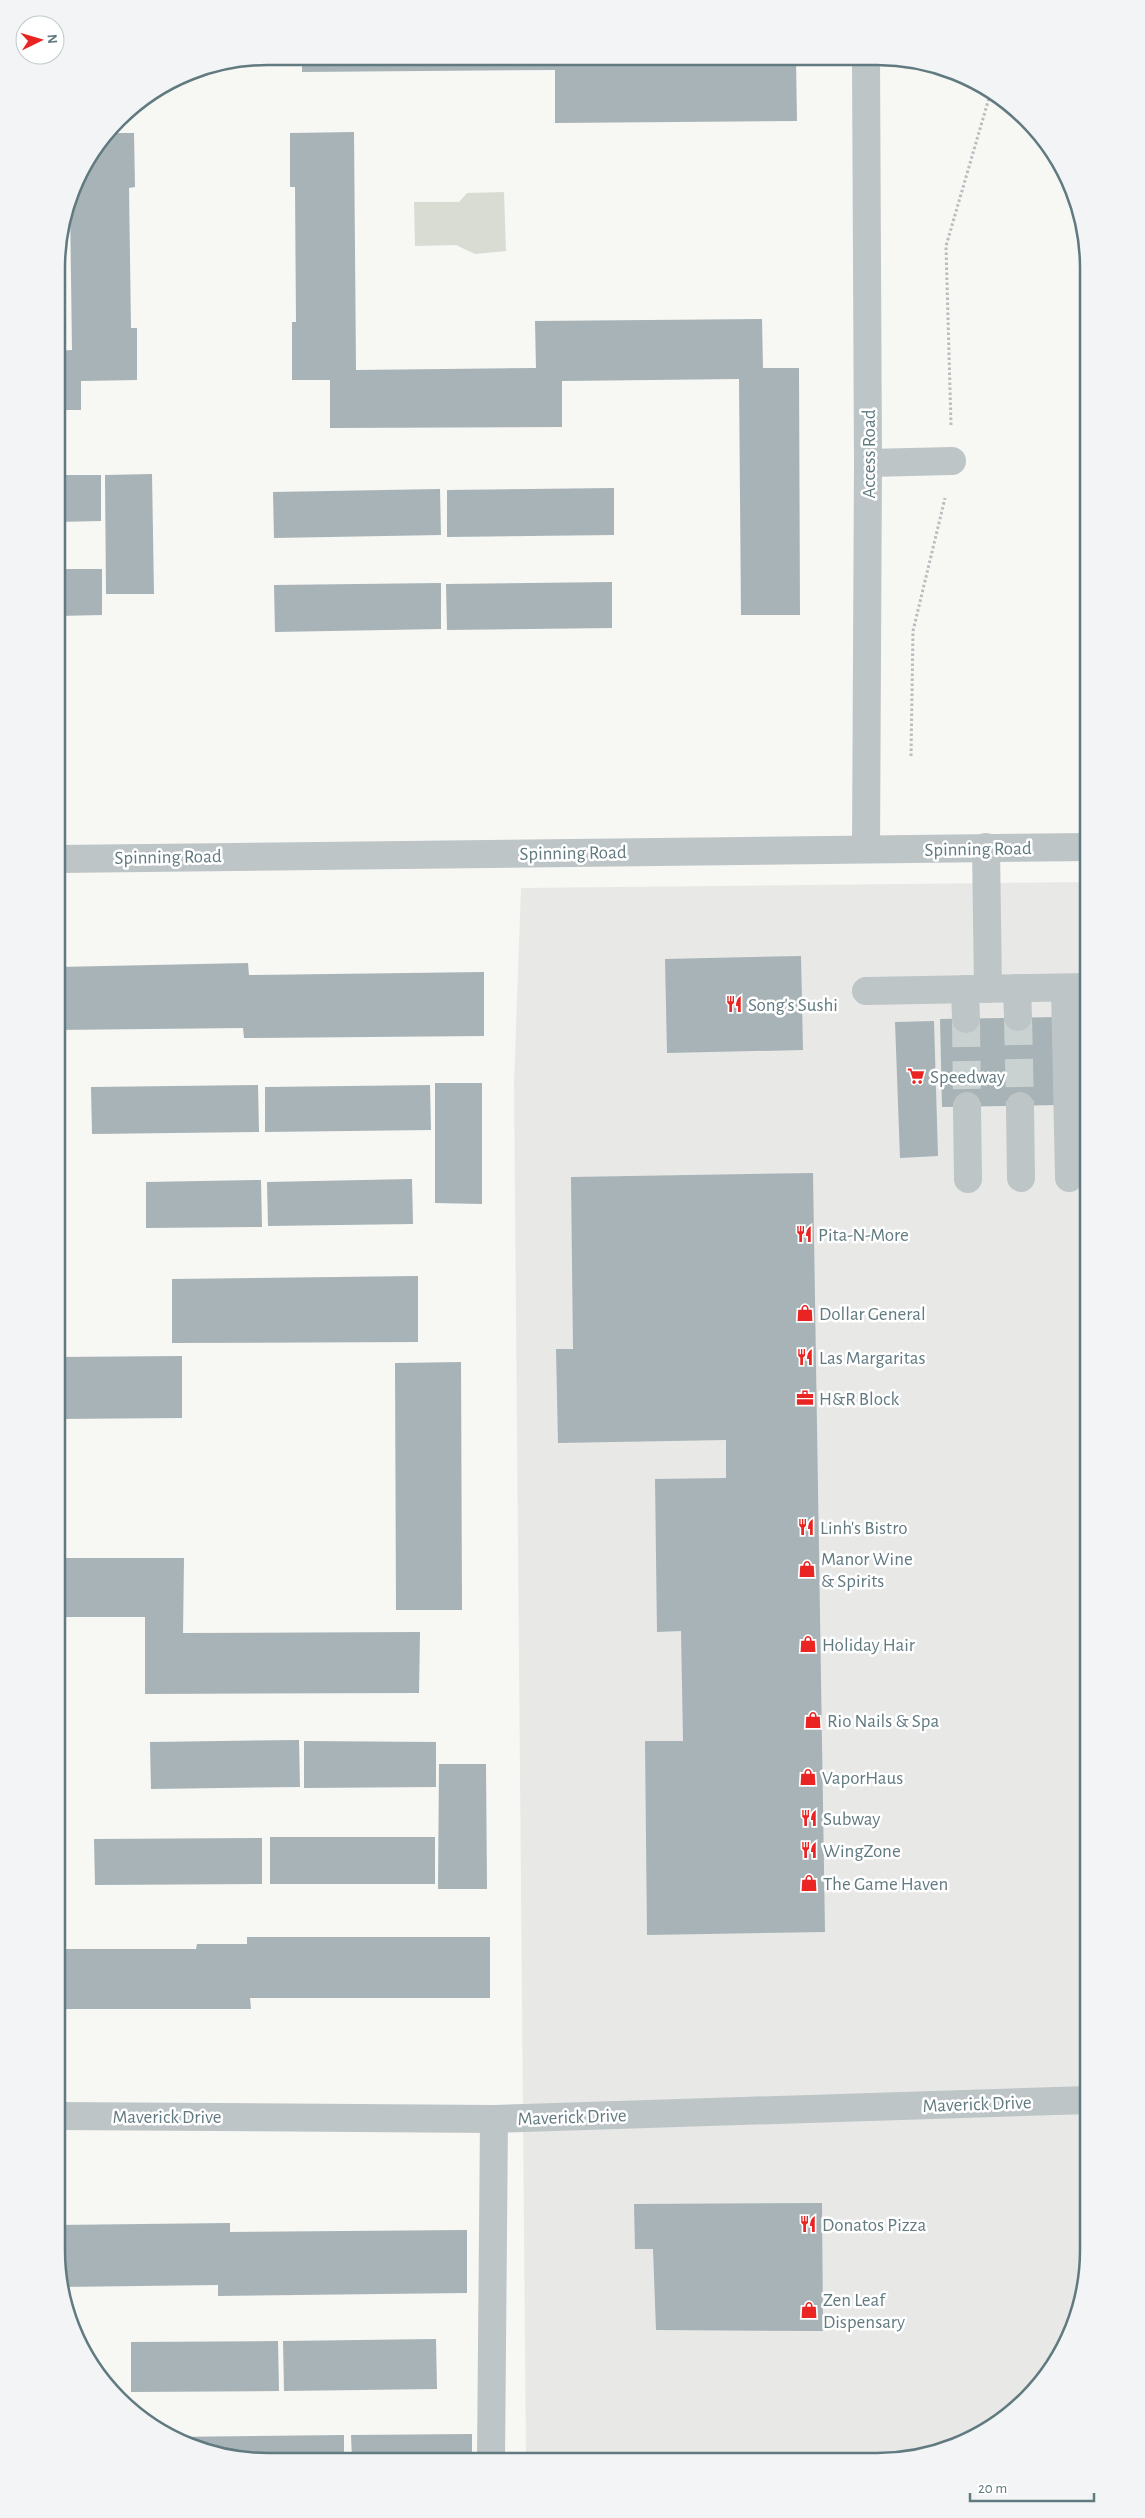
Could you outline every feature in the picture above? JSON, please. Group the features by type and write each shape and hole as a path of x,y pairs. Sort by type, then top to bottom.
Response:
{"street":[{"name":"Access Road","path":"866,65 868,463 866,849"},
{"path":"868,463 952,461"},
{"path":"966,1019 977,989 986,847"},
{"name":"Spinning Road","path":"65,858 1080,847"},
{"path":"1017,988 1018,1017"},
{"path":"866,991 1077,988 1070,1178"},
{"path":"967,1106 968,1179"},
{"path":"1020,1106 1021,1178"},
{"name":"Maverick Drive","path":"65,2116 494,2119 1080,2100"},
{"path":"491,2453 494,2119"}],"path":[{"path":"911,756 913,631 933,540 952,472 946,246 989,98"}],"shaded area":[{"path":"504,192 506,251 475,254 456,245 415,246 414,202 459,202 467,193"},
{"path":"1080,882 1080,2263 1073,2303 1065,2328 1053,2352 1030,2384 1011,2403 990,2419 955,2438 930,2446 890,2453 526,2453 514,1084 521,888"}],"building":[{"path":"302,65 796,65 797,121 555,123 555,70 302,72"},
{"path":"354,132 356,370 536,368 535,321 762,319 763,368 799,368 800,615 741,615 739,379 562,381 562,427 330,428 330,380 292,380 292,322 296,322 295,187 290,187 290,133"},
{"path":"116,133 134,133 135,187 129,188 131,328 137,328 137,380 81,381 81,410 65,410 65,350 72,350 70,223 72,215 80,190 92,166 107,144"},
{"path":"152,474 154,594 106,594 105,475"},
{"path":"65,475 101,475 101,521 65,522"},
{"path":"614,488 614,535 447,537 447,490"},
{"path":"440,489 441,535 274,538 273,492"},
{"path":"65,569 102,569 102,615 65,616"},
{"path":"612,582 612,628 447,630 446,584"},
{"path":"441,583 441,629 275,632 274,585"},
{"name":"Song's Sushi","path":"801,956 803,1050 667,1053 665,959"},
{"path":"248,963 249,975 484,972 484,1036 244,1038 243,1028 65,1030 65,967"},
{"path":"1057,1017 1059,1105 942,1107 940,1019"},
{"path":"934,1021 938,1156 900,1158 895,1022"},
{"path":"435,1083 482,1083 482,1204 435,1203"},
{"path":"258,1085 259,1132 92,1134 91,1087"},
{"path":"430,1085 431,1130 265,1132 265,1087"},
{"path":"813,1173 825,1932 647,1935 645,1741 683,1741 681,1631 657,1632 655,1479 726,1478 726,1440 558,1443 556,1349 573,1349 571,1177"},
{"path":"412,1179 413,1224 268,1226 267,1182"},
{"path":"261,1180 262,1227 146,1228 146,1182"},
{"path":"418,1276 418,1342 172,1343 172,1279"},
{"path":"182,1356 182,1418 65,1419 65,1357"},
{"path":"461,1362 462,1610 396,1610 395,1363"},
{"path":"65,1558 184,1558 183,1633 420,1632 419,1693 145,1694 145,1617 65,1617"},
{"path":"299,1740 300,1787 151,1789 150,1742"},
{"path":"304,1741 436,1742 436,1787 304,1788"},
{"path":"439,1764 486,1764 487,1889 438,1889"},
{"path":"270,1837 435,1837 435,1884 270,1884"},
{"path":"262,1838 262,1884 95,1885 94,1839"},
{"path":"247,1937 490,1937 490,1998 250,1998 251,2009 65,2009 65,1949 196,1949 197,1944 247,1944"},
{"path":"822,2203 823,2331 656,2330 653,2249 635,2249 634,2204"},
{"path":"230,2223 230,2232 467,2230 467,2293 218,2296 218,2285 69,2287 65,2263 65,2225"},
{"path":"436,2339 437,2389 284,2391 283,2341"},
{"path":"278,2341 279,2391 131,2392 131,2342"},
{"path":"472,2434 472,2453 352,2453 351,2435"},
{"path":"344,2435 344,2453 255,2453 215,2446 188,2437"}],"tunnel":[{"path":"1018,1017 1020,1106"},
{"path":"966,1019 967,1106"}],"place":[{"name":"Song's Sushi","path":"734,1004"},
{"name":"Speedway","path":"916,1076"},
{"name":"Pita-N-More","path":"804,1234"},
{"name":"Dollar General","path":"805,1313"},
{"name":"Las Margaritas","path":"805,1357"},
{"name":"H&R Block","path":"805,1398"},
{"name":"Linh's Bistro","path":"806,1527"},
{"name":"Manor Wine & Spirits","path":"807,1569"},
{"name":"Holiday Hair","path":"808,1644"},
{"name":"Rio Nails & Spa","path":"813,1720"},
{"name":"VaporHaus","path":"808,1777"},
{"name":"Subway","path":"809,1818"},
{"name":"WingZone","path":"809,1850"},
{"name":"The Game Haven","path":"809,1883"},
{"name":"Donatos Pizza","path":"808,2224"},
{"name":"Zen Leaf Dispensary","path":"809,2310"}]}
